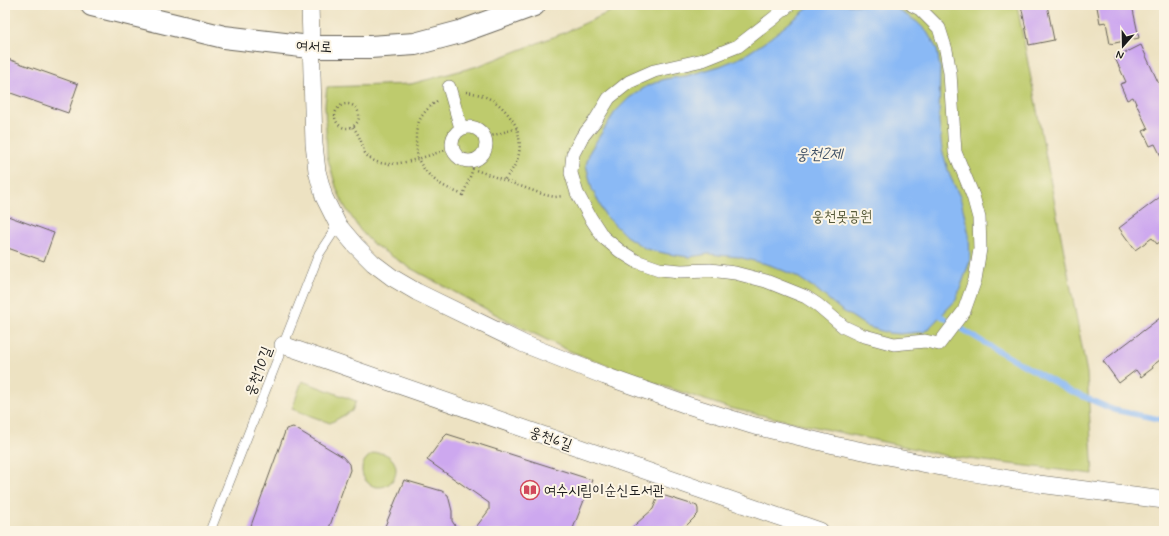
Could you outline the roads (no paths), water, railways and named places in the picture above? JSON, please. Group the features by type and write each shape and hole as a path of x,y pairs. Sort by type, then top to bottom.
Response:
{"street":[{"name":"여서로","path":"92,5 224,37 310,47 370,48 414,44 460,32 534,5"},
{"path":"310,5 310,47 314,144 317,171 324,197 338,226 373,263 393,278 417,292 524,344 605,376 687,405 751,425 834,445 951,469 1039,484 1164,500"},
{"path":"789,5 738,46 703,60 654,71 630,82 609,98 572,154 572,173 577,193 603,237 620,252 636,261 659,269 735,273 766,281 806,297 844,327 861,335 894,344 926,340 939,344 964,311 975,280 980,249 979,218 973,196 955,152 950,73 946,50 939,28 920,9 912,5"},
{"path":"449,87 461,128"},
{"path":"467,126 478,129 485,138 485,151 482,156 472,165 456,156 451,146 453,135 461,128 467,126"},
{"name":"웅천6길","path":"283,345 820,531"}],"lane":[{"name":"웅천10길","path":"210,531 319,254 338,226"}],"water":[{"name":"웅천2제","path":"812,5 891,5 917,22 927,32 937,49 940,68 939,122 942,150 950,176 960,197 969,235 970,261 956,300 924,332 900,334 888,333 868,327 840,309 816,289 796,276 770,265 738,257 709,254 689,257 646,249 626,236 605,215 592,189 586,165 590,151 615,112 629,98 647,86 665,79 686,76 720,66 742,57 765,42"}],"waterway":[{"path":"941,316 993,348 1068,390 1114,410 1164,420"}],"place":[{"name":"여수시립이순신도서관","path":"530,490"}],"park label":[{"name":"웅천못공원","path":"842,216"}]}
